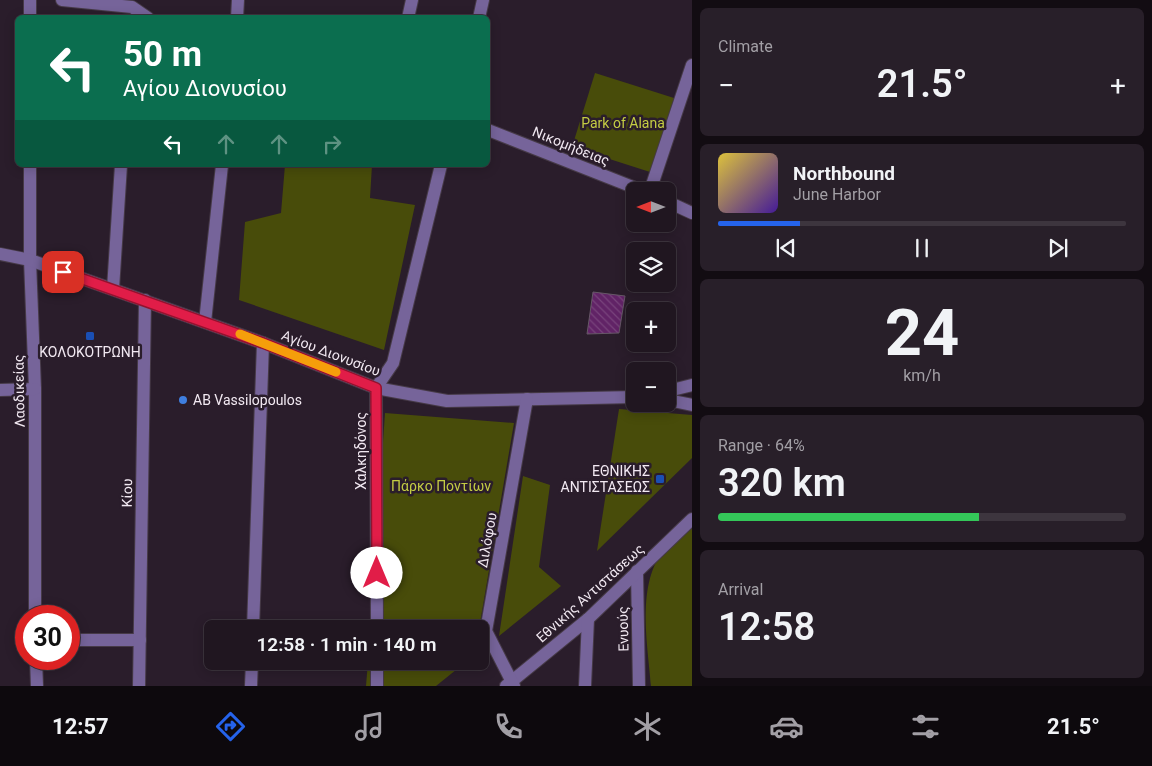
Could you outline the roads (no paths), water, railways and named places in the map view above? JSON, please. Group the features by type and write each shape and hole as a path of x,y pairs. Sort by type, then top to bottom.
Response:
{"street":[{"path":"30,0 30,15"},
{"path":"62,0 132,8 143,15"},
{"path":"237,15 238,0"},
{"path":"409,15 412,0"},
{"path":"480,15 483,0"},
{"path":"653,182 692,65"},
{"name":"Νικομήδειας","path":"490,131 626,184"},
{"name":"Λαοδικείας","path":"30,167 30,260 35,389 35,605"},
{"path":"113,289 121,167"},
{"path":"205,322 222,167"},
{"path":"376,388 393,363 441,167"},
{"path":"676,206 692,213"},
{"name":"Αγίου Διονυσίου","path":"0,254 30,260 145,300 263,343 376,388 447,401 626,397"},
{"name":"Κίου","path":"139,686 145,300"},
{"path":"253,620 263,343"},
{"path":"676,389 692,385"},
{"name":"Χαλκηδόνος","path":"376,388 377,620"},
{"path":"0,390 35,389"},
{"name":"Διλόφου","path":"510,685 486,631 527,399"},
{"path":"676,402 692,405"},
{"name":"Εθνικής Αντιστάσεως","path":"510,685 588,619 692,519"},
{"name":"Ενυούς","path":"637,571 639,686"},
{"path":"585,686 588,619"},
{"path":"80,640 140,640"},
{"path":"36,670 37,686"},
{"path":"251,686 252,670"},
{"path":"377,670 377,686"}],"place":[{"name":"ΚΟΛΟΚΟΤΡΩΝΗ","path":"90,336"},
{"name":"AB Vassilopoulos","path":"183,400"},
{"name":"ΕΘΝΙΚΗΣ ΑΝΤΙΣΤΑΣΕΩΣ","path":"660,479"}],"park label":[{"name":"Park of Alana","path":"623,123"},
{"name":"Πάρκο Ποντίων","path":"441,486"}]}
